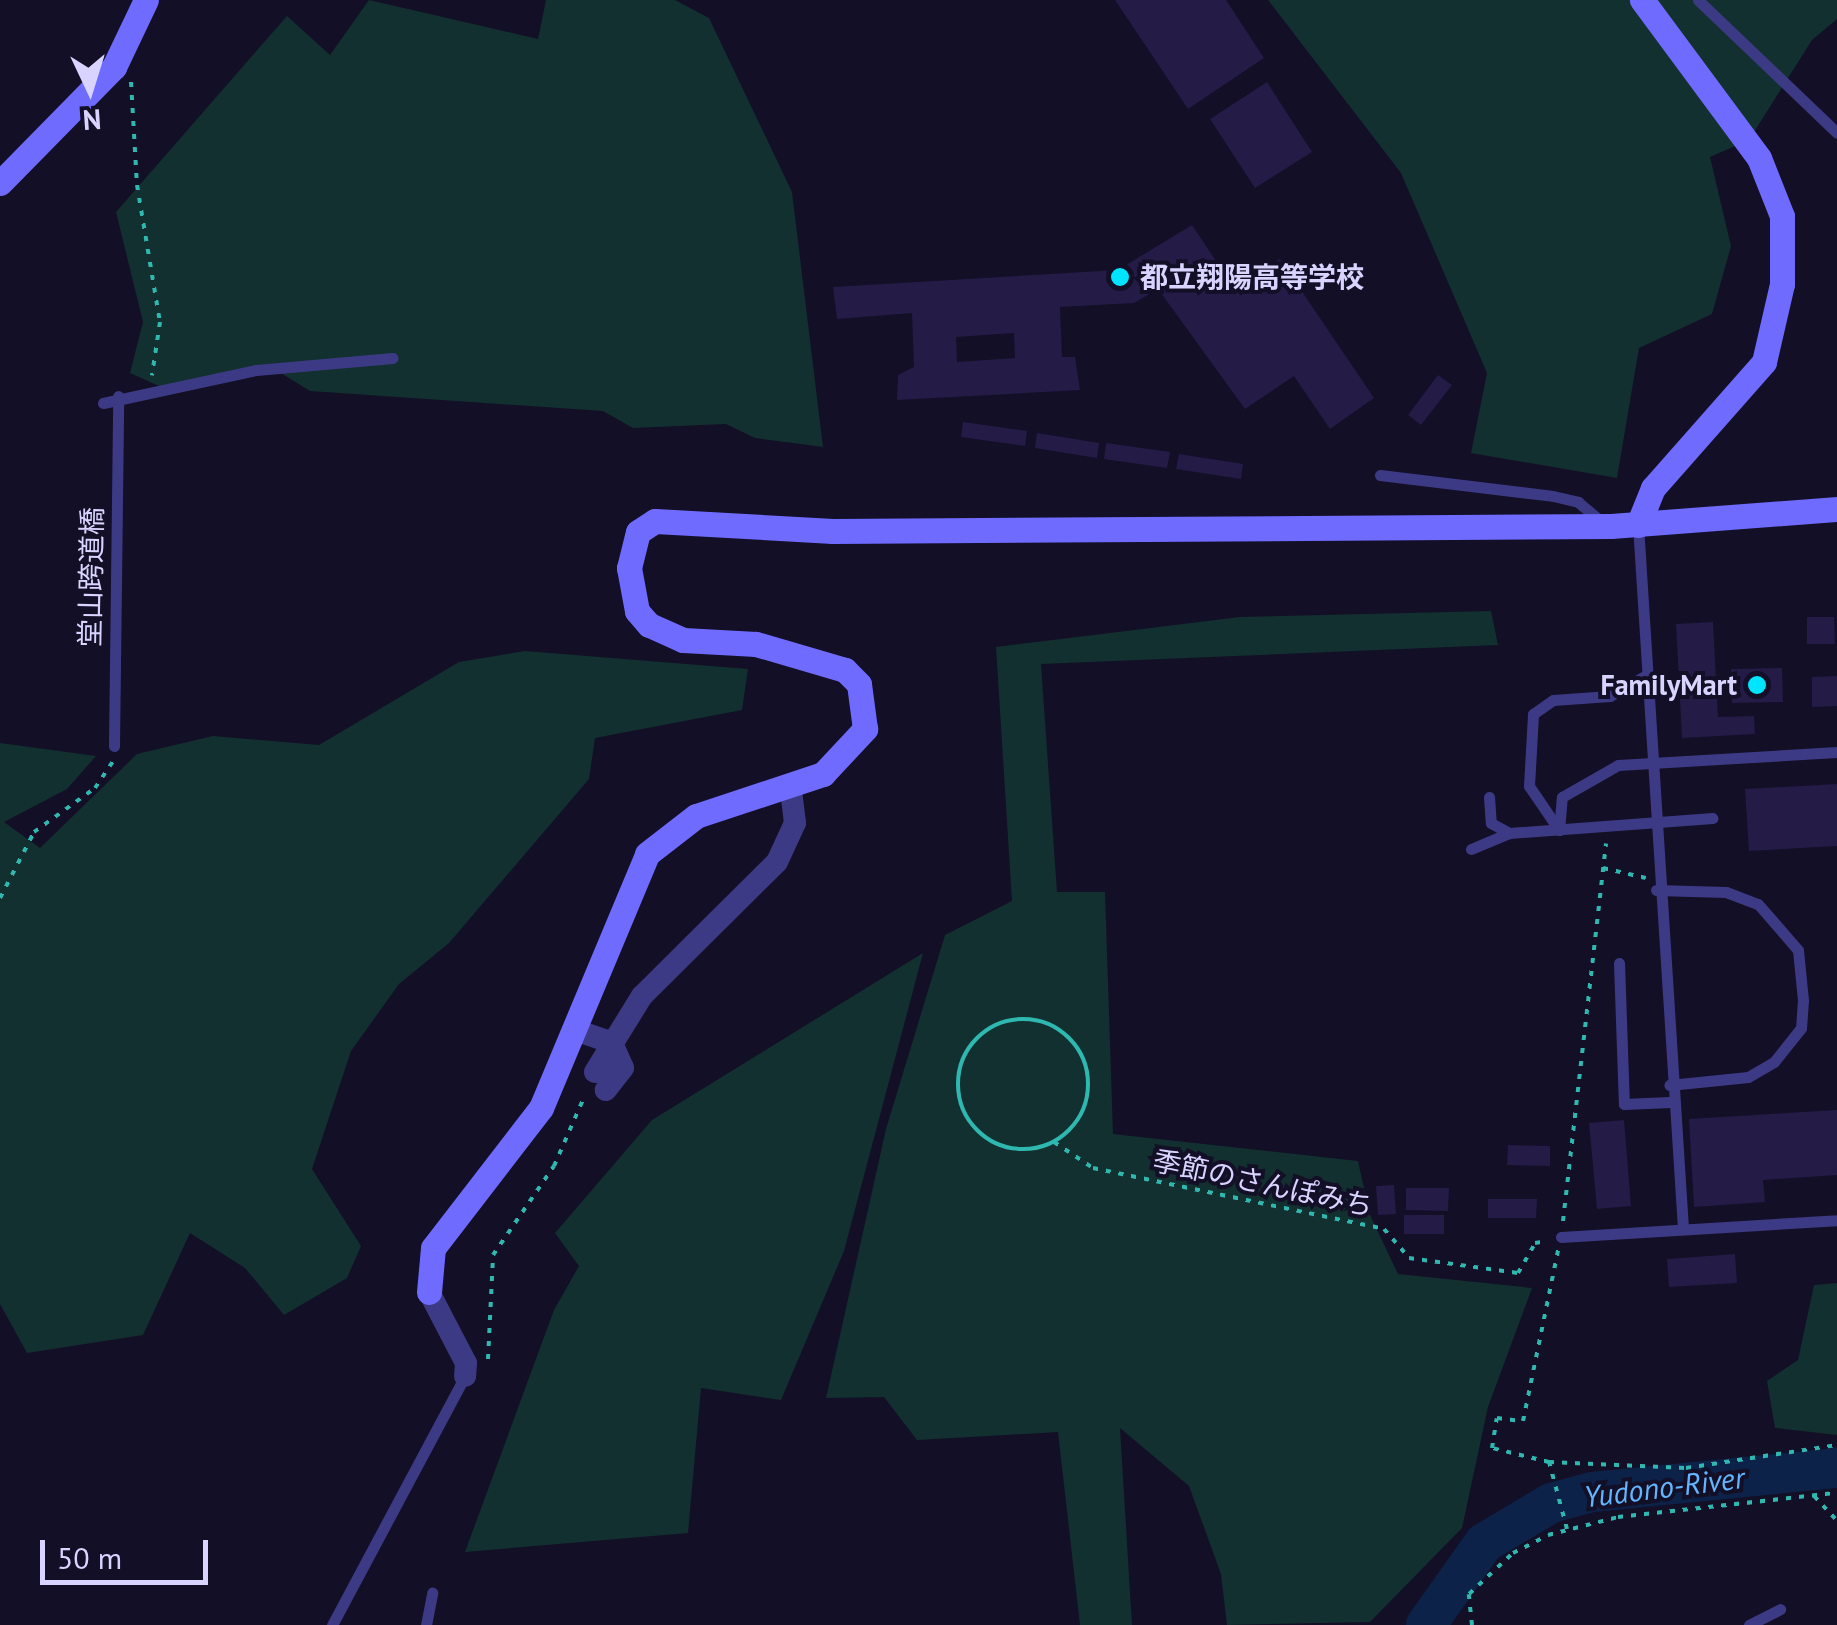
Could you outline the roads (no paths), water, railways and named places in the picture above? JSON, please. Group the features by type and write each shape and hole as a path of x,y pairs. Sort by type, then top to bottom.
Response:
{"street":[{"path":"0,184 123,52 146,0"},
{"path":"1638,525 1653,488 1764,362 1782,284 1782,216 1759,158 1643,0"},
{"path":"465,1376 466,1363 429,1292 433,1248 541,1108 647,854 696,816 791,790 823,774 865,730 859,684 828,662 756,644 682,640 649,624 637,610 629,568 638,532 656,521 833,532 1606,526 1837,509"},
{"path":"600,1081 612,1043 642,996 777,862 796,823 791,790"},
{"path":"575,1030 612,1043"}],"lane":[{"path":"1698,0 1837,133"},
{"path":"103,402 118,402 149,389 392,358"},
{"name":"堂山跨道橋","path":"114,746 118,402"},
{"path":"1380,474 1566,499 1606,526"},
{"path":"1638,525 1651,823 1683,1229"},
{"path":"1559,830 1529,786 1533,714 1552,700 1610,696 1644,676"},
{"path":"1559,830 1562,797 1618,765 1837,752"},
{"path":"1489,797 1491,823 1509,833"},
{"path":"1471,849 1509,833 1712,818"},
{"path":"1656,890 1726,892 1758,904 1794,940 1804,1000 1800,1028 1774,1062 1748,1077 1669,1084"},
{"path":"1618,962 1624,1104 1670,1102"},
{"path":"1561,1237 1837,1220"},
{"path":"332,1625 465,1376"},
{"path":"426,1625 432,1593"},
{"path":"1748,1625 1780,1609"}],"waterway":[{"name":"Yudono-River","path":"1426,1625 1484,1543 1551,1503 1592,1492 1837,1468"}],"place":[{"name":"都立翔陽高等学校","path":"1120,277"},
{"name":"FamilyMart","path":"1757,685"}]}
